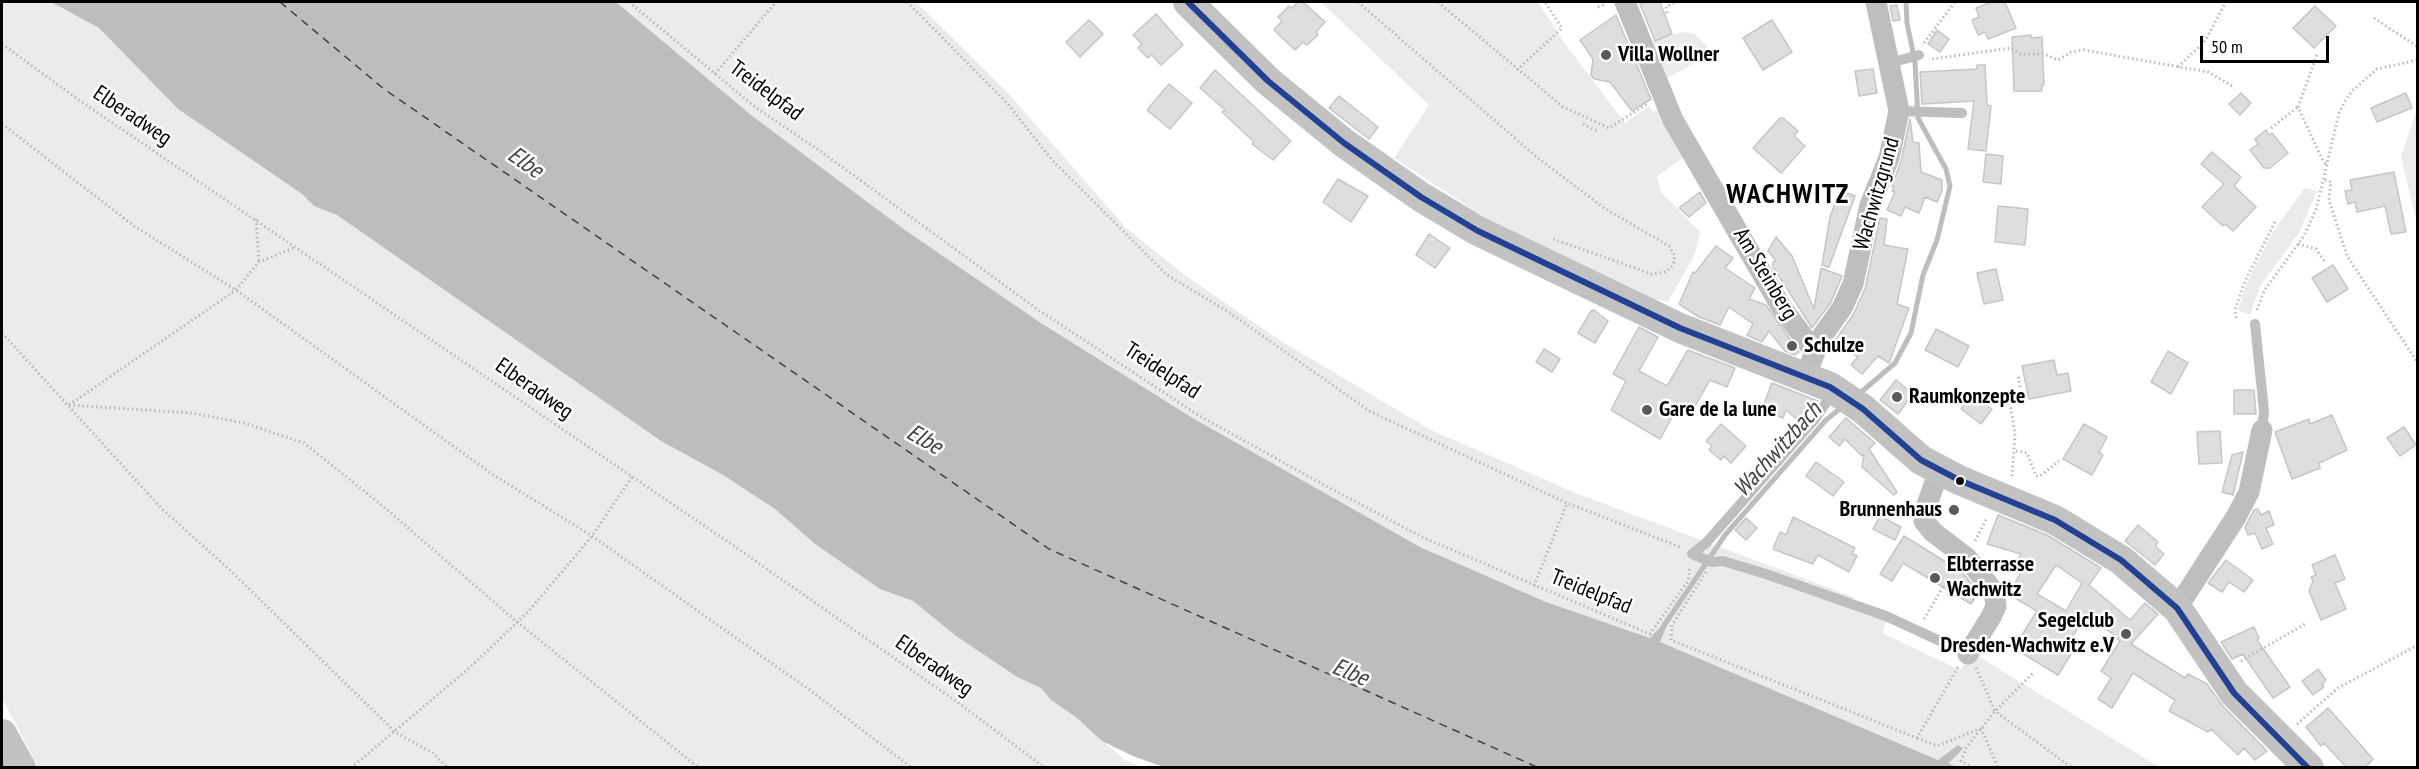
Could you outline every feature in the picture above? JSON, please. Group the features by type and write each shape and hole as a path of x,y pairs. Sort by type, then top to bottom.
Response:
{"main road":[{"path":"1188,2 1268,81 1344,143 1422,197 1501,244 1680,328 1810,364 1921,460 1997,506 2084,535 2121,560 2177,608 2234,693 2309,768"},
{"path":"2,734 21,768"}],"street":[{"name":"Am Steinberg","path":"1625,2 1673,120 1782,308 1810,364"},
{"name":"Wachwitzgrund","path":"1810,364 1853,284 1870,205 1889,158 1904,111 1909,56 1876,2"},
{"path":"2177,608 2236,517 2249,492 2262,430"},
{"path":"1939,471 1924,510 1924,521 1933,532 1967,558 1994,592 1996,606 1968,654"}],"lane":[{"path":"1904,111 1962,113"},
{"path":"2255,324 2264,411 2262,430"},
{"path":"1692,554 1706,543 1815,419 1847,398"},
{"path":"1692,554 1712,562 1723,561 1766,574 1886,616 1968,654"}],"path":[{"name":"Treidelpfad","path":"629,2 754,107 823,153 1037,309 1198,415 1424,538 1650,634 1688,581 1692,554"},
{"path":"715,74 776,2"},
{"path":"907,2 1007,103 1052,160 1167,275 1227,311 1371,412 1567,503 1683,548 1692,554"},
{"path":"1358,2 1539,159 1604,208 1669,246 1675,256 1673,265 1666,272 1652,274 1544,236"},
{"path":"1438,2 1563,107 1609,128 1647,103"},
{"path":"1517,70 1562,28 1545,2"},
{"path":"1598,8 1610,2"},
{"path":"1667,13 1666,7 1677,2"},
{"path":"1909,56 1928,40 1955,2"},
{"path":"2178,67 2205,41 2226,2"},
{"path":"2374,18 2418,47"},
{"name":"Elberadweg","path":"2,44 76,98 633,477 951,698 1045,768"},
{"path":"1931,59 2011,48 2020,54 2044,54 2058,60 2071,52 2084,50 2208,72 2232,86"},
{"path":"2271,128 2298,107 2317,55"},
{"path":"2255,324 2264,291 2298,244 2316,210 2325,180 2339,113 2352,91 2377,69 2418,60"},
{"path":"1646,70 1667,61"},
{"path":"2298,107 2323,161 2328,166"},
{"path":"1592,127 1595,120"},
{"path":"2,124 72,181 134,226 236,290 492,474 592,536 812,692 912,768"},
{"path":"1583,124 1599,132"},
{"path":"2325,180 2331,182 2330,200 2336,226 2348,256 2418,363"},
{"path":"255,219 259,262"},
{"path":"2236,318 2235,310 2245,281 2276,220"},
{"path":"2298,244 2316,249 2325,262"},
{"path":"69,405 236,290 259,262 296,247"},
{"path":"2,333 162,508 232,572 395,732 433,753 448,768"},
{"path":"1967,558 2014,471 2016,451 2009,397 2021,394 2018,375"},
{"path":"69,405 192,413 244,423 304,443 384,507 517,622 699,768"},
{"path":"2016,451 2027,453 2036,476 2040,476 2059,461"},
{"path":"351,768 395,732 517,622 592,536 633,477"},
{"path":"1534,586 1567,503"},
{"path":"1712,562 1672,625 1671,640 1937,746 1981,728"},
{"path":"1926,615 1943,587"},
{"path":"1672,606 1681,611"},
{"path":"2221,673 2307,623"},
{"path":"2289,731 2338,688 2418,645"},
{"path":"1917,738 1956,669 1968,654 1995,711 2072,768"},
{"path":"1973,768 1961,761 1966,748 1995,711 2034,672"},
{"path":"1981,728 1998,768"},
{"path":"1035,760 1037,768"}],"shaded area":[{"path":"2,2 51,2 99,28 178,109 302,194 314,206 337,215 661,441 723,475 775,509 815,544 880,589 913,601 956,636 1017,677 1041,688 1051,700 1077,718 1125,760 1142,767 38,767 2,698"},
{"path":"616,2 916,2 1009,94 1126,228 1186,276 1281,341 1431,430 1578,494 1856,598 1848,601 1887,621 1882,633 1960,670 1973,653 2159,767 1956,767 1949,763 1963,750 1958,745 1938,760 1659,642 1668,623 1666,622 1650,638 1546,602 1420,547 1191,417 1041,323 905,230 751,115"},
{"path":"1321,2 1538,2 1566,45 1625,123 1649,106 1653,112 1660,109 1686,156 1657,176 1661,192 1700,232 1695,254 1668,302 1652,299 1508,232 1394,158 1429,105"},
{"path":"1683,32 1695,34 1713,53 1667,78 1653,41"},
{"path":"2417,109 2417,223 2401,157"},
{"path":"2305,188 2317,191 2299,233 2261,285 2250,315 2238,310 2247,282 2274,230"}],"water":[{"name":"Elbe","path":"51,2 616,2 751,115 905,230 1041,323 1191,417 1420,547 1546,602 1650,638 1666,621 1668,623 1660,642 1938,760 1958,745 1963,749 1949,763 1956,767 1167,768 1135,757 1102,741 1077,718 1051,700 1041,688 1017,677 956,636 913,601 880,589 815,544 775,509 723,475 661,441 337,215 314,206 302,194 178,109 99,28"}],"building":[{"path":"1298,2 1303,2 1325,22 1316,32 1318,35 1307,45 1303,42 1295,50 1274,30 1282,21 1278,17 1289,6 1292,8"},
{"path":"1660,2 1672,34 1655,41 1640,4"},
{"path":"1992,2 2005,2 2016,28 1988,39 1985,32 1978,35 1972,20 1979,17 1976,8"},
{"path":"1897,5 1900,20 1893,21 1890,6"},
{"path":"2315,6 2336,26 2314,48 2293,28"},
{"path":"1156,14 1183,45 1161,65 1152,55 1148,58 1138,48 1142,44 1133,35"},
{"name":"Villa Wollner","path":"1616,15 1651,99 1632,111 1610,82 1594,79 1591,75 1593,59 1580,40"},
{"path":"1089,20 1103,34 1080,57 1066,42"},
{"path":"1772,20 1792,52 1763,70 1743,38"},
{"path":"1937,30 1949,39 1940,52 1928,44"},
{"path":"2031,35 2031,38 2042,37 2044,85 2042,85 2042,91 2014,91 2012,37"},
{"path":"1977,65 1985,65 1987,105 1991,106 1986,151 1968,149 1974,101 1922,104 1920,72 1977,69"},
{"path":"1873,69 1877,93 1859,96 1855,71"},
{"path":"1215,70 1291,141 1273,160 1252,144 1254,142 1222,112 1225,110 1200,88"},
{"path":"1169,84 1192,103 1170,129 1147,110"},
{"path":"2241,93 2251,103 2240,115 2229,104"},
{"path":"2406,93 2412,108 2377,122 2371,108"},
{"path":"1339,96 1378,127 1369,139 1329,108"},
{"path":"1780,118 1798,131 1794,136 1805,146 1781,173 1753,148"},
{"path":"1910,119 1913,142 1919,143 1921,172 1942,180 1942,191 1937,202 1925,197 1919,213 1905,207 1901,216 1887,210 1895,192 1892,191 1894,187 1892,186 1901,161"},
{"path":"2266,130 2269,135 2272,133 2288,153 2270,168 2264,168 2250,150 2258,144 2255,139"},
{"path":"2212,152 2241,177 2234,186 2256,207 2233,231 2225,224 2223,226 2202,207 2224,184 2201,164"},
{"path":"1986,154 2003,156 2001,184 1983,182"},
{"path":"2394,172 2406,232 2391,234 2385,206 2357,212 2355,202 2348,204 2345,191 2352,190 2350,180"},
{"path":"1338,179 1368,196 1351,222 1323,202"},
{"path":"1840,190 1855,196 1829,267 1822,265 1830,217"},
{"path":"1700,192 1706,203 1689,217 1679,208"},
{"path":"1998,206 2028,209 2025,245 1995,242"},
{"path":"1880,218 1887,219 1884,245 1908,249 1897,304 1909,308 1889,363 1878,356 1862,374 1851,365 1858,357 1834,342 1853,315 1865,289"},
{"path":"1429,234 1450,248 1435,268 1416,255"},
{"path":"1776,237 1792,256 1814,309 1821,268 1842,276 1831,302 1812,328 1773,267 1773,262 1776,261 1768,251"},
{"path":"1716,246 1733,258 1725,268 1755,288 1749,299 1766,305 1799,352 1795,355 1785,351 1769,331 1762,342 1747,335 1753,324 1729,307 1720,325 1699,317 1679,304 1693,272 1695,273"},
{"path":"2333,265 2348,289 2327,302 2312,278"},
{"path":"1996,269 2003,300 1984,304 1977,273"},
{"path":"1594,310 1608,321 1595,343 1578,333 1591,311"},
{"path":"1639,327 1658,337 1639,371 1667,386 1688,350 1735,368 1727,387 1710,380 1691,413 1679,405 1660,439 1611,410 1626,381 1613,374"},
{"path":"1936,329 1969,346 1958,367 1925,350"},
{"path":"1544,349 1560,359 1552,372 1536,362"},
{"path":"2168,351 2188,363 2171,394 2151,382"},
{"path":"2054,360 2057,375 2068,373 2071,391 2029,399 2022,366"},
{"name":"Raumkonzepte","path":"1896,380 1913,394 1898,414 1880,400"},
{"path":"1772,383 1818,401 1799,421 1786,410 1783,418 1768,412 1768,406 1764,404"},
{"path":"2234,390 2254,390 2256,414 2234,414"},
{"path":"1971,395 1992,409 1981,424 1961,409"},
{"path":"2332,415 2347,450 2319,463 2320,468 2292,479 2275,432 2309,419 2310,424"},
{"path":"1846,418 1875,443 1869,449 1897,492 1894,495 1862,467 1864,454 1862,456 1845,439 1839,446 1829,437"},
{"path":"1721,424 1746,446 1731,463 1724,456 1721,460 1709,450 1712,446 1706,441"},
{"path":"2084,424 2107,437 2099,452 2103,455 2092,475 2063,459"},
{"path":"2404,427 2416,445 2400,456 2387,438"},
{"path":"2220,431 2222,463 2199,464 2197,432"},
{"path":"2243,452 2233,495 2222,492 2232,455"},
{"path":"1816,462 1844,482 1833,496 1806,476"},
{"path":"2258,509 2261,515 2269,511 2274,525 2266,528 2273,544 2262,549 2255,533 2248,535 2245,527 2254,510"},
{"path":"1998,515 2047,535 2101,568 2089,585 2130,620 2145,603 2158,614 2131,644 2185,678 2188,674 2207,684 2222,705 2267,751 2255,760 2244,748 2238,755 2211,729 2208,732 2169,711 2175,700 2133,673 2112,708 2098,699 2111,678 2101,671 2120,641 2087,612 2067,647 2073,651 2058,675 2014,648 2037,611 2008,594 2022,571 2014,567 2021,554 1987,544","holes":["2056,565 2082,583 2066,611 2037,594"]},
{"path":"1880,516 1901,527 1895,540 1873,529"},
{"path":"1793,517 1855,548 1852,554 1857,556 1849,572 1818,555 1813,564 1773,549 1780,532 1786,535"},
{"path":"1746,518 1757,528 1746,540 1735,530"},
{"path":"2138,525 2158,542 2155,546 2164,554 2155,565 2125,541"},
{"path":"1904,536 1962,572 1978,592 1971,604 1903,563 1892,581 1880,574"},
{"path":"2335,555 2345,579 2335,583 2346,609 2321,620 2309,591 2313,581 2311,577 2316,575 2312,565"},
{"path":"2226,560 2253,580 2244,592 2229,582 2222,592 2208,583"},
{"path":"2254,627 2259,638 2257,640 2290,687 2273,698 2243,654 2232,659 2221,642"},
{"path":"2318,669 2326,680 2322,684 2324,687 2313,695 2302,681"},
{"path":"2328,708 2373,759 2365,768 2347,768 2324,743 2321,746 2306,727"}],"waterway":[{"name":"Wachwitzbach","path":"1859,394 1895,363 1911,333 1923,275 1937,240 1950,186 1946,169 1918,118 1915,62 1907,23 1906,2"},
{"name":"Wachwitzbach","path":"1663,627 1725,535 1826,420 1842,407"}],"ferry route":[{"path":"280,2 384,89 1049,549 1539,768"}],"transit line":[{"path":"1188,2 1268,81 1344,143 1421,197 1478,231 1680,328 1830,387 1863,409 1921,460 1959,480 2055,520 2121,560 2177,608 2234,693 2308,768"}],"place":[{"name":"Villa Wollner","path":"1606,55"},
{"name":"Schulze","path":"1792,346"},
{"name":"Raumkonzepte","path":"1897,397"},
{"name":"Gare de la lune","path":"1647,410"},
{"name":"Brunnenhaus","path":"1954,510"},
{"name":"Elbterrasse Wachwitz","path":"1935,578"},
{"name":"Segelclub Dresden-Wachwitz e.V","path":"2126,634"}],"district":[{"name":"WACHWITZ","path":"1788,195"}]}
